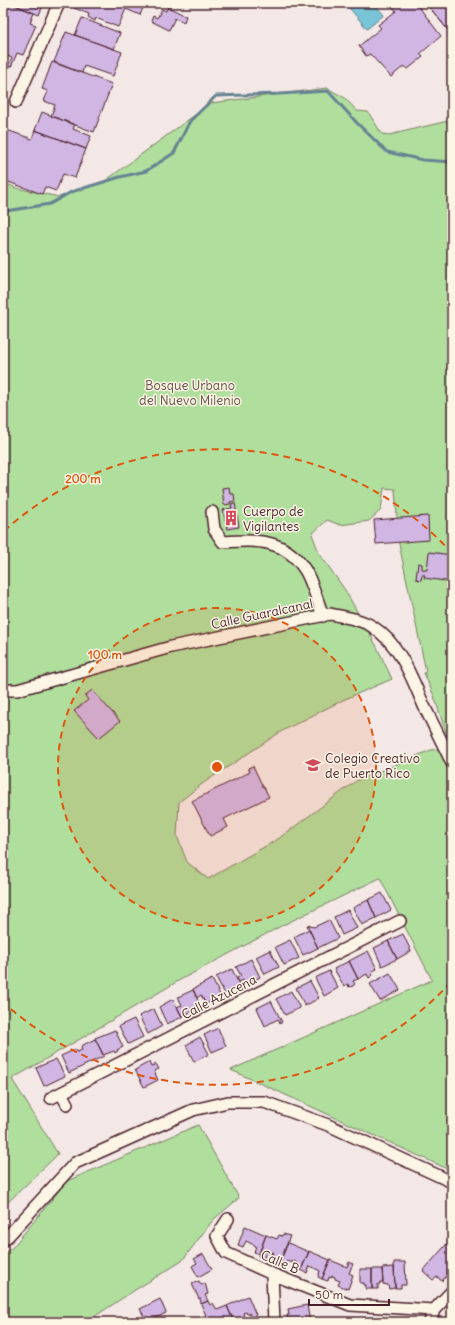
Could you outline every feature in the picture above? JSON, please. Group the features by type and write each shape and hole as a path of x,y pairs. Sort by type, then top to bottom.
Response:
{"street":[{"path":"16,102 59,3"},
{"path":"212,512 214,529 223,542 253,540 278,545 291,553 305,570 323,616"},
{"name":"Calle Guaralcanal","path":"3,690 17,690 25,688 171,647 330,614 351,618 373,626 401,655 452,763"},
{"name":"Calle Azucena","path":"51,1098 400,921"},
{"path":"62,1093 68,1104"},
{"path":"3,1240 75,1163 193,1110 228,1102 264,1102 328,1125 452,1182"},
{"name":"Calle B","path":"228,1219 217,1236 226,1253 272,1274 350,1305 434,1310"},
{"path":"272,1274 274,1322"},
{"path":"430,1322 434,1310 452,1291"}],"green space":[{"name":"Bosque Urbano del Nuevo Milenio","path":"327,88 345,98 357,111 368,112 382,134 389,135 452,120 452,1171 231,1070 432,980 380,878 283,925 180,980 12,1079 58,1154 3,1207 3,182 16,188 59,197 105,181 211,103","holes":["384,488 395,489 399,544 426,672 424,673 434,696 451,748 431,750 356,781 278,839 208,879 187,862 177,836 179,802 202,784 282,731 343,700 392,679 376,645 345,590 319,553 312,534 327,520 340,525 369,521 381,510"]},
{"path":"198,1125 239,1198 213,1220 182,1261 86,1322 3,1322 3,1253 12,1248 67,1181"}],"water":[{"path":"345,3 374,3 384,15 367,29"}],"building":[{"path":"3,3 10,3 34,13 30,23 36,25 23,55 17,53 11,67 8,66 12,58 3,54"},
{"path":"10,3 44,3 39,15"},
{"path":"76,3 145,3 140,15 126,9 118,27 96,18 95,21 88,17 89,14 74,8"},
{"path":"390,3 416,3 441,36 420,54 423,57 408,69 404,66 391,77 370,54 366,56 359,46 381,28 378,25 396,11"},
{"path":"426,3 452,3 452,35"},
{"path":"426,3 452,3 452,35"},
{"path":"168,7 186,16 184,22 175,18 169,30 151,21 153,16 157,18 162,9 166,11"},
{"path":"82,18 120,33 114,49 75,35"},
{"path":"66,32 122,52 113,76 84,66 82,73 54,62"},
{"path":"52,62 112,84 94,132 51,116 55,105 44,101 48,91 42,89"},
{"path":"42,112 75,125 73,129 91,136 86,149 35,130"},
{"path":"4,129 32,139 35,130 86,149 75,178 63,174 56,191 45,187 42,194 3,180"},
{"path":"229,487 230,494 234,494 235,501 224,505 222,488"},
{"name":"Cuerpo de Vigilantes","path":"235,503 239,527 227,529 223,510 232,508 231,504"},
{"path":"428,516 429,540 376,544 374,520"},
{"path":"429,552 452,555 452,582 424,578 425,575 422,575 421,580 416,579 418,563 422,564 422,569 427,570"},
{"path":"92,690 120,721 99,738 74,711 88,700 85,696"},
{"path":"253,766 269,797 224,819 228,827 210,836 192,801 250,772 248,768"},
{"path":"382,893 391,910 376,918 368,900"},
{"path":"368,900 376,918 362,925 353,908"},
{"path":"348,910 357,928 342,935 334,917"},
{"path":"329,920 338,938 318,948 307,925 314,927"},
{"path":"309,929 318,948 303,955 294,937"},
{"path":"403,934 411,951 397,959 388,941"},
{"path":"290,940 299,958 284,965 275,947"},
{"path":"388,941 397,959 382,966 374,948"},
{"path":"270,950 279,967 265,974 256,957"},
{"path":"368,951 377,969 371,972 373,975 369,978 367,974 358,979 349,961"},
{"path":"251,959 260,977 245,985 243,980 239,982 237,978 241,976 236,967"},
{"path":"349,961 358,979 353,981 355,984 353,986 349,987 348,984 344,986 334,969"},
{"path":"232,969 240,987 225,994 216,977"},
{"path":"329,971 338,988 324,996 315,978"},
{"path":"390,973 400,990 380,1001 370,984"},
{"path":"212,979 221,997 206,1004 201,995 197,998 193,989"},
{"path":"310,981 319,998 305,1006 296,988"},
{"path":"193,990 201,1007 182,1016 177,1007 182,1005 178,997"},
{"path":"291,991 300,1008 285,1015 276,999"},
{"path":"173,999 182,1017 167,1024 159,1007"},
{"path":"271,1001 282,1022 280,1024 278,1019 265,1026 257,1008"},
{"path":"154,1009 162,1026 148,1034 139,1016"},
{"path":"134,1019 143,1037 128,1044 119,1026"},
{"path":"218,1028 226,1046 212,1052 204,1035"},
{"path":"115,1030 123,1047 115,1053 114,1051 103,1055 95,1038"},
{"path":"200,1037 209,1054 194,1062 186,1045"},
{"path":"95,1039 104,1056 69,1073 61,1056 76,1049 77,1052 82,1050 81,1046"},
{"path":"56,1059 65,1076 44,1086 36,1068"},
{"path":"149,1062 151,1067 156,1064 159,1069 154,1071 158,1080 144,1087 135,1070"},
{"path":"245,1226 266,1235 259,1254 254,1252 256,1246 246,1241 243,1247 238,1245"},
{"path":"283,1234 290,1236 280,1262 271,1258 273,1252 271,1254 266,1252 264,1258 258,1256 266,1235 277,1239 279,1235 282,1236"},
{"path":"452,1238 452,1260 447,1265 449,1267 447,1269 450,1272 442,1281 437,1277 433,1280 423,1271"},
{"path":"288,1243 309,1252 301,1270 296,1268 298,1264 293,1260 292,1263 287,1261 285,1264 280,1262"},
{"path":"309,1251 330,1260 322,1279 318,1277 320,1271 310,1266 307,1273 301,1270"},
{"path":"203,1254 212,1269 198,1277 192,1266 197,1263 194,1259"},
{"path":"330,1260 347,1267 349,1262 353,1264 349,1273 353,1275 348,1289 338,1285 340,1281 335,1279 335,1277 329,1277 328,1281 322,1279"},
{"path":"394,1262 405,1262 406,1285 401,1285 401,1288 395,1288"},
{"path":"394,1267 395,1288 389,1289 388,1285 383,1284 382,1268"},
{"path":"360,1269 372,1269 372,1289 366,1289 366,1285 364,1285 364,1283 360,1283"},
{"path":"372,1269 382,1269 383,1282 378,1284 378,1289 372,1289"},
{"path":"199,1281 201,1285 205,1283 208,1294 205,1295 208,1301 201,1304 200,1298 199,1299 192,1284"},
{"path":"248,1296 256,1315 251,1317 249,1313 247,1314 246,1312 243,1313 244,1316 239,1318 240,1322 234,1322 227,1306"},
{"path":"160,1299 166,1313 147,1322 140,1309"},
{"path":"208,1301 210,1305 213,1303 217,1310 227,1306 234,1322 209,1322 201,1304"},
{"path":"307,1305 310,1322 297,1322 297,1320 288,1322 288,1309"},
{"path":"206,1315 209,1322 190,1322"}],"waterway":[{"path":"3,209 6,211 50,204 71,192 120,177 146,171 174,153 190,121 216,96 328,91 357,123 387,152 423,160 452,162"}],"place":[{"name":"Cuerpo de Vigilantes","path":"231,518"},
{"name":"Colegio Creativo de Puerto Rico","path":"313,765"}]}
